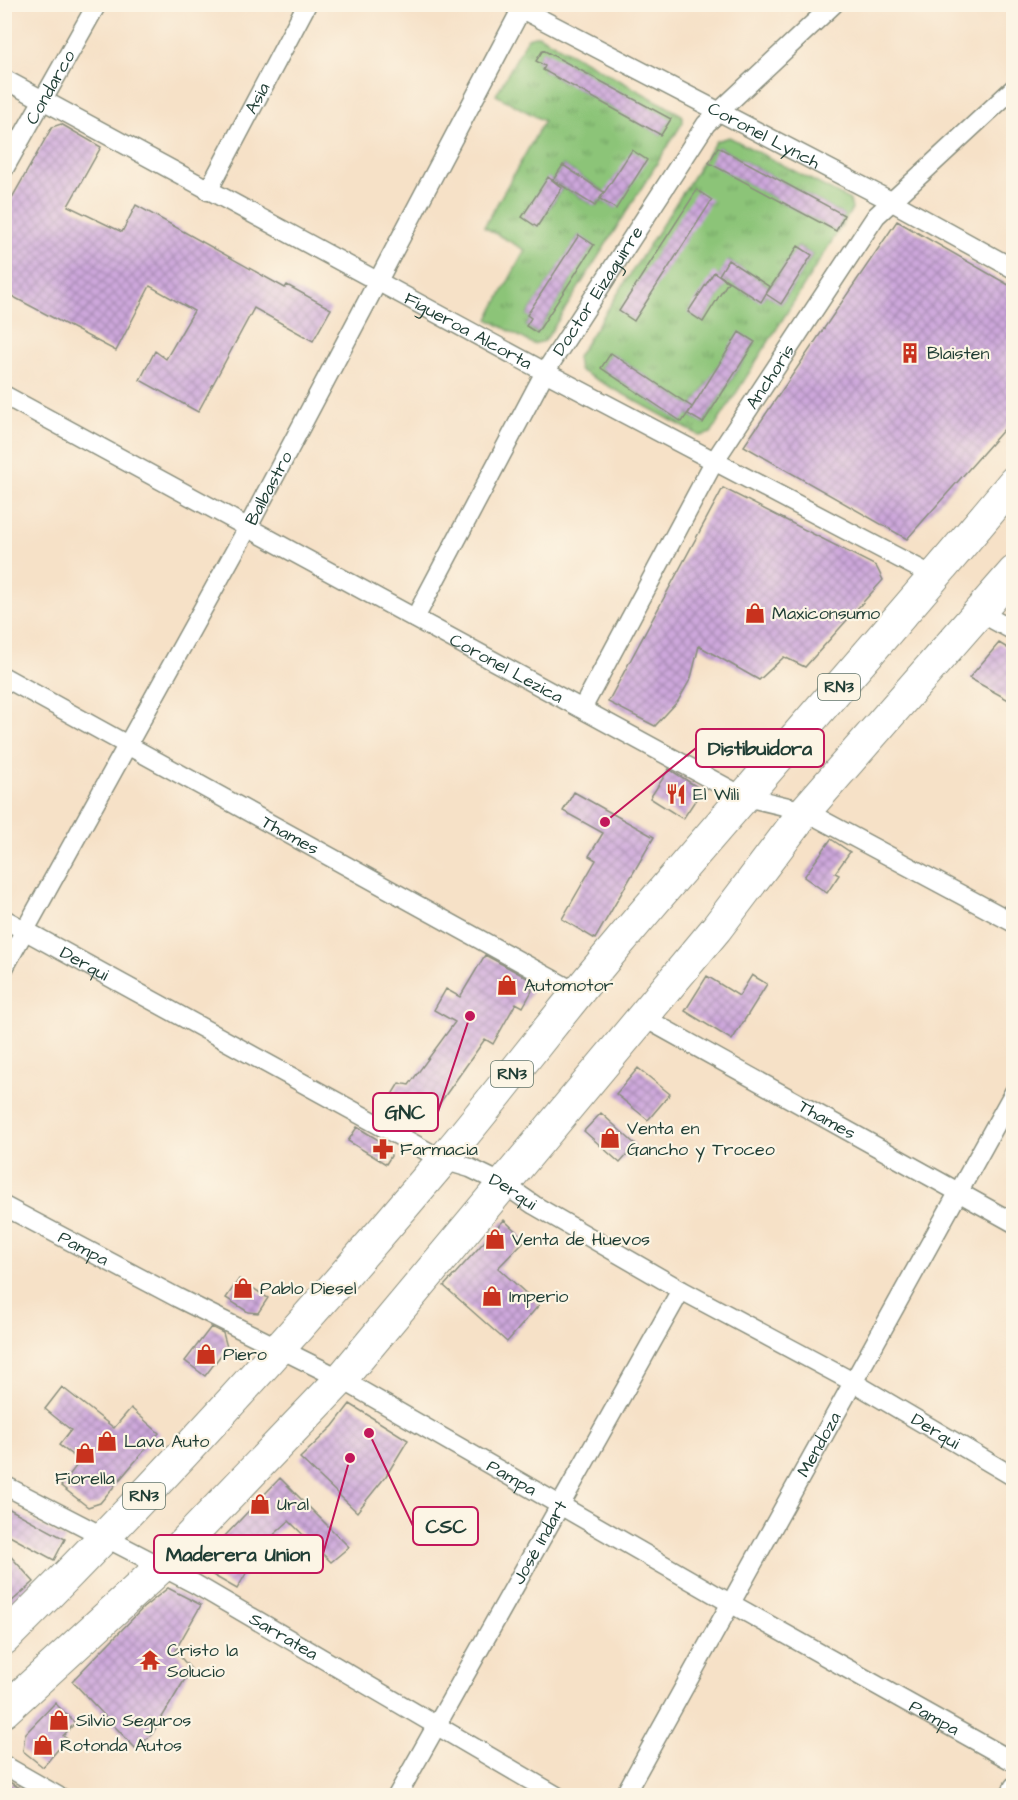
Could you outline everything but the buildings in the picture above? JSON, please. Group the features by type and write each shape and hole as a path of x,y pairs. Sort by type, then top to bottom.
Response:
{"highway":[{"name":"RN3","path":"4,1639 105,1539 278,1349 443,1160 577,993 742,796 935,577 1014,482"},
{"path":"4,1711 161,1567 341,1379 505,1185 641,1016 716,929 805,811 1014,572"}],"street":[{"name":"Condarco","path":"4,169 97,4"},
{"name":"Asia","path":"208,191 307,4"},
{"name":"Doctor Eizaguirre","path":"415,618 545,372 706,124 717,111 834,4"},
{"name":"Coronel Lynch","path":"519,6 890,200 1014,269"},
{"name":"Balbastro","path":"4,968 247,529 519,6"},
{"name":"Figueroa Alcorta","path":"4,79 545,372 935,577"},
{"name":"Anchoris","path":"583,707 715,460 876,216 890,200 1014,88"},
{"name":"Coronel Lezica","path":"4,395 247,529 583,707 742,796 805,811 1014,922"},
{"path":"979,612 1014,631"},
{"name":"Thames","path":"4,677 577,993"},
{"name":"Derqui","path":"4,919 443,1160 470,1168 505,1185 534,1205 681,1290 853,1382 1014,1478"},
{"name":"Thames","path":"641,1016 1014,1223"},
{"name":"Mendoza","path":"624,1796 1014,1092"},
{"name":"Pampa","path":"4,1206 278,1349 341,1379 730,1603 1014,1762"},
{"name":"José Indart","path":"397,1796 681,1290"},
{"name":"Sarratea","path":"4,1485 161,1567 557,1796"},
{"path":"4,1765 58,1796"},
{"path":"1009,1796 1014,1786"}],"green space":[{"path":"538,35 682,115 683,122 545,341 533,344 488,319 525,250 484,227 544,121 496,95 528,38","holes":["542,51 670,119 661,135 543,70 545,66 536,61","563,165 605,192 616,208 600,199 595,206 553,181","548,178 563,187 537,227 523,217","579,236 593,245 537,333 526,326 531,318 527,315"]},
{"path":"729,137 850,200 852,209 711,433 700,436 579,370 577,357 716,141","holes":["718,147 844,215 836,231 710,163","798,246 812,255 781,304 766,294 761,301 724,279 728,282 703,322 688,312 729,260 770,287","739,333 755,343 703,423 688,414","611,353 692,407 681,421 601,368"]}],"place":[{"name":"Blaisten","path":"910,353"},
{"name":"Maxiconsumo","path":"755,613"},
{"name":"El Wili","path":"676,794"},
{"name":"Distibuidora","path":"605,822"},
{"name":"Automotor","path":"507,985"},
{"name":"GNC","path":"470,1016"},
{"name":"Venta en Gancho y Troceo","path":"610,1138"},
{"name":"Farmacia","path":"383,1149"},
{"name":"Venta de Huevos","path":"495,1239"},
{"name":"Pablo Diesel","path":"243,1288"},
{"name":"Imperio","path":"492,1296"},
{"name":"Piero","path":"206,1354"},
{"name":"CSC","path":"369,1433"},
{"name":"Lava Auto","path":"107,1441"},
{"name":"Fiorella","path":"85,1453"},
{"name":"Maderera Union","path":"350,1458"},
{"name":"Ural","path":"260,1504"},
{"name":"Cristo la Solucio","path":"150,1660"},
{"name":"Silvio Seguros","path":"59,1720"},
{"name":"Rotonda Autos","path":"43,1745"}]}
